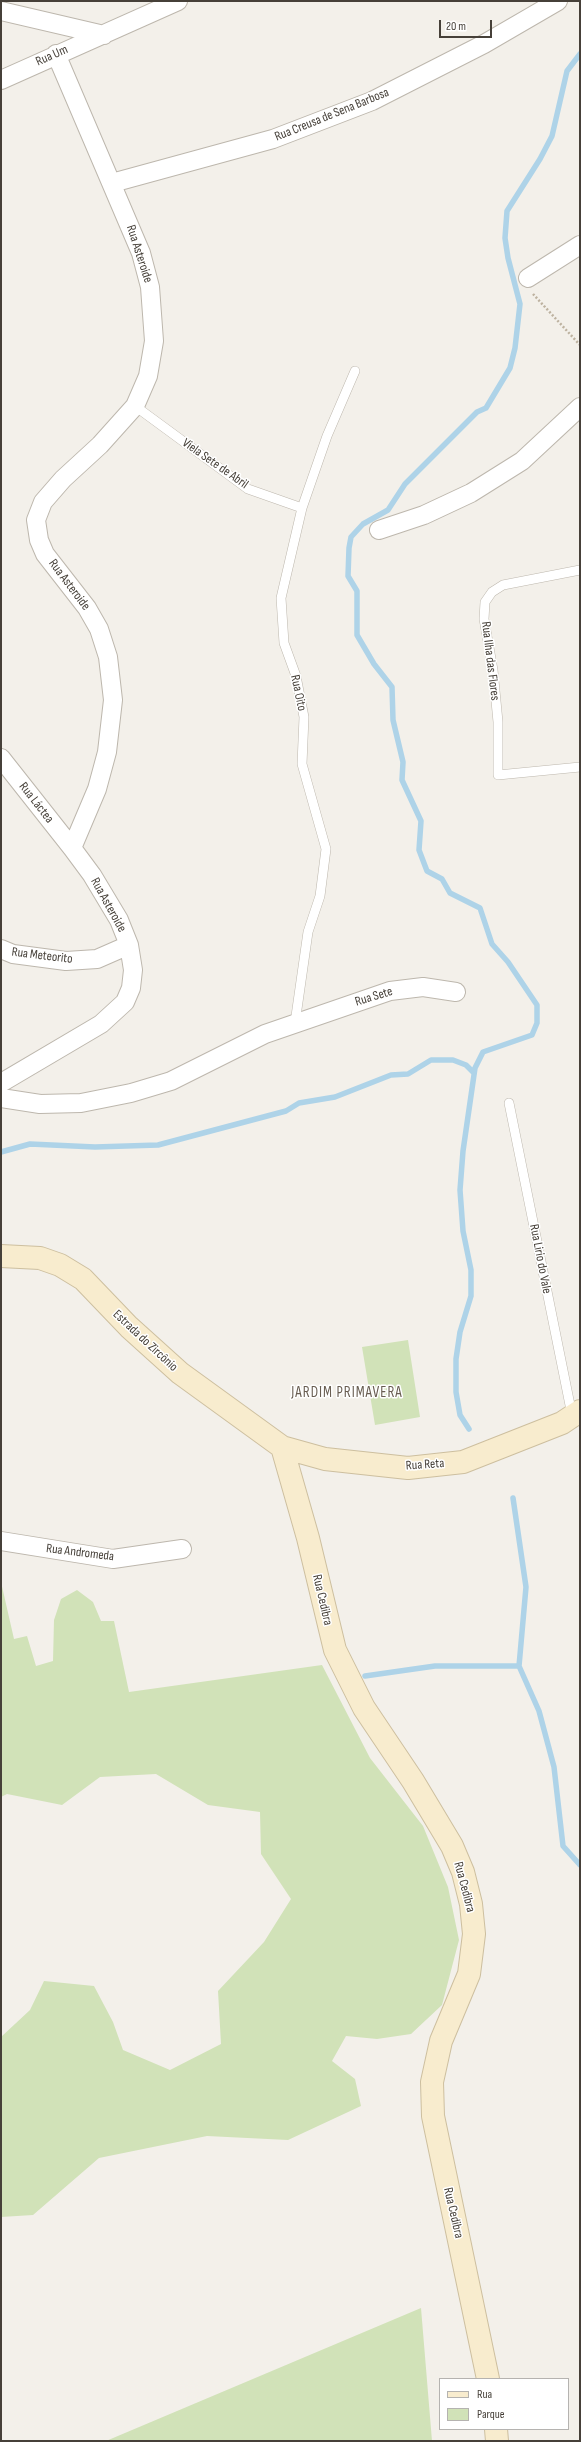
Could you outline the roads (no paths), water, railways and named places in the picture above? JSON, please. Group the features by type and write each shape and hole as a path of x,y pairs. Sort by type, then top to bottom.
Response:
{"street":[{"name":"Rua Um","path":"1,80 56,54 104,35 178,1"},
{"name":"Rua Creusa de Sena Barbosa","path":"112,183 273,139 372,101 484,44 558,1"},
{"path":"1,11 104,35"},
{"name":"Rua Asteroide","path":"1,1083 101,1024 125,1002 131,988 133,970 128,945 119,920 92,875 72,848 97,789 107,752 113,700 108,657 100,629 87,608 45,554 39,540 36,520 43,502 63,479 100,446 135,406 148,376 154,341 150,287 141,253 56,54"},
{"path":"528,278 580,245"},
{"path":"379,530 424,515 471,493 522,461 580,407"},
{"name":"Rua Láctea","path":"1,758 72,848"},
{"name":"Rua Meteorito","path":"1,949 13,954 66,961 97,959 128,945"},
{"name":"Rua Sete","path":"1,1098 40,1104 81,1103 132,1093 170,1081 265,1034 401,989 423,987 456,992"},
{"name":"Estrada do Zircônio","path":"1,1256 40,1258 60,1265 82,1280 128,1327 180,1373 282,1448"},
{"name":"Rua Reta","path":"282,1448 325,1459 408,1468 463,1462 573,1417"},
{"name":"Rua Cedibra","path":"282,1448 308,1538 335,1650 364,1708 413,1781 452,1846 471,1904 474,1934 469,1974 441,2041 432,2082 433,2116 488,2378"},
{"name":"Rua Andromeda","path":"1,1542 113,1559 182,1549"},
{"path":"496,2430 497,2441"}],"lane":[{"name":"Rua Oito","path":"295,1023 308,932 320,896 326,849 302,764 304,717 296,676 284,643 281,598 302,508 327,436 355,371"},
{"name":"Viela Sete de Abril","path":"135,406 248,489 302,508"},
{"name":"Rua Ilha das Flores","path":"580,570 503,585 492,592 485,602 484,619 493,670 498,722 498,775 580,767"},
{"name":"Rua Lirio do Vale","path":"509,1103 573,1417"}],"waterway":[{"path":"469,1429 460,1415 456,1392 456,1359 460,1332 471,1296 471,1270 463,1231 460,1190 463,1151 475,1068 483,1052 532,1035 537,1023 537,1005 508,962 492,944 480,908 450,893 442,879 427,871 419,850 421,821 402,780 403,762 393,720 392,687 374,664 357,635 357,591 348,576 349,548 351,537 363,524 388,510 405,484 477,412 486,408 510,368 515,348 520,304 508,258 505,238 507,211 540,159 552,136 567,71 580,54"},
{"path":"1,1152 30,1144 95,1147 158,1145 286,1111 299,1103 335,1097 391,1075 408,1074 431,1060 453,1060 466,1065 474,1073"},
{"path":"513,1498 526,1587 519,1666 539,1711 554,1767 563,1846 580,1865"},
{"path":"365,1676 435,1666 519,1666"}],"district":[{"name":"JARDIM PRIMAVERA","path":"347,1393"}]}
